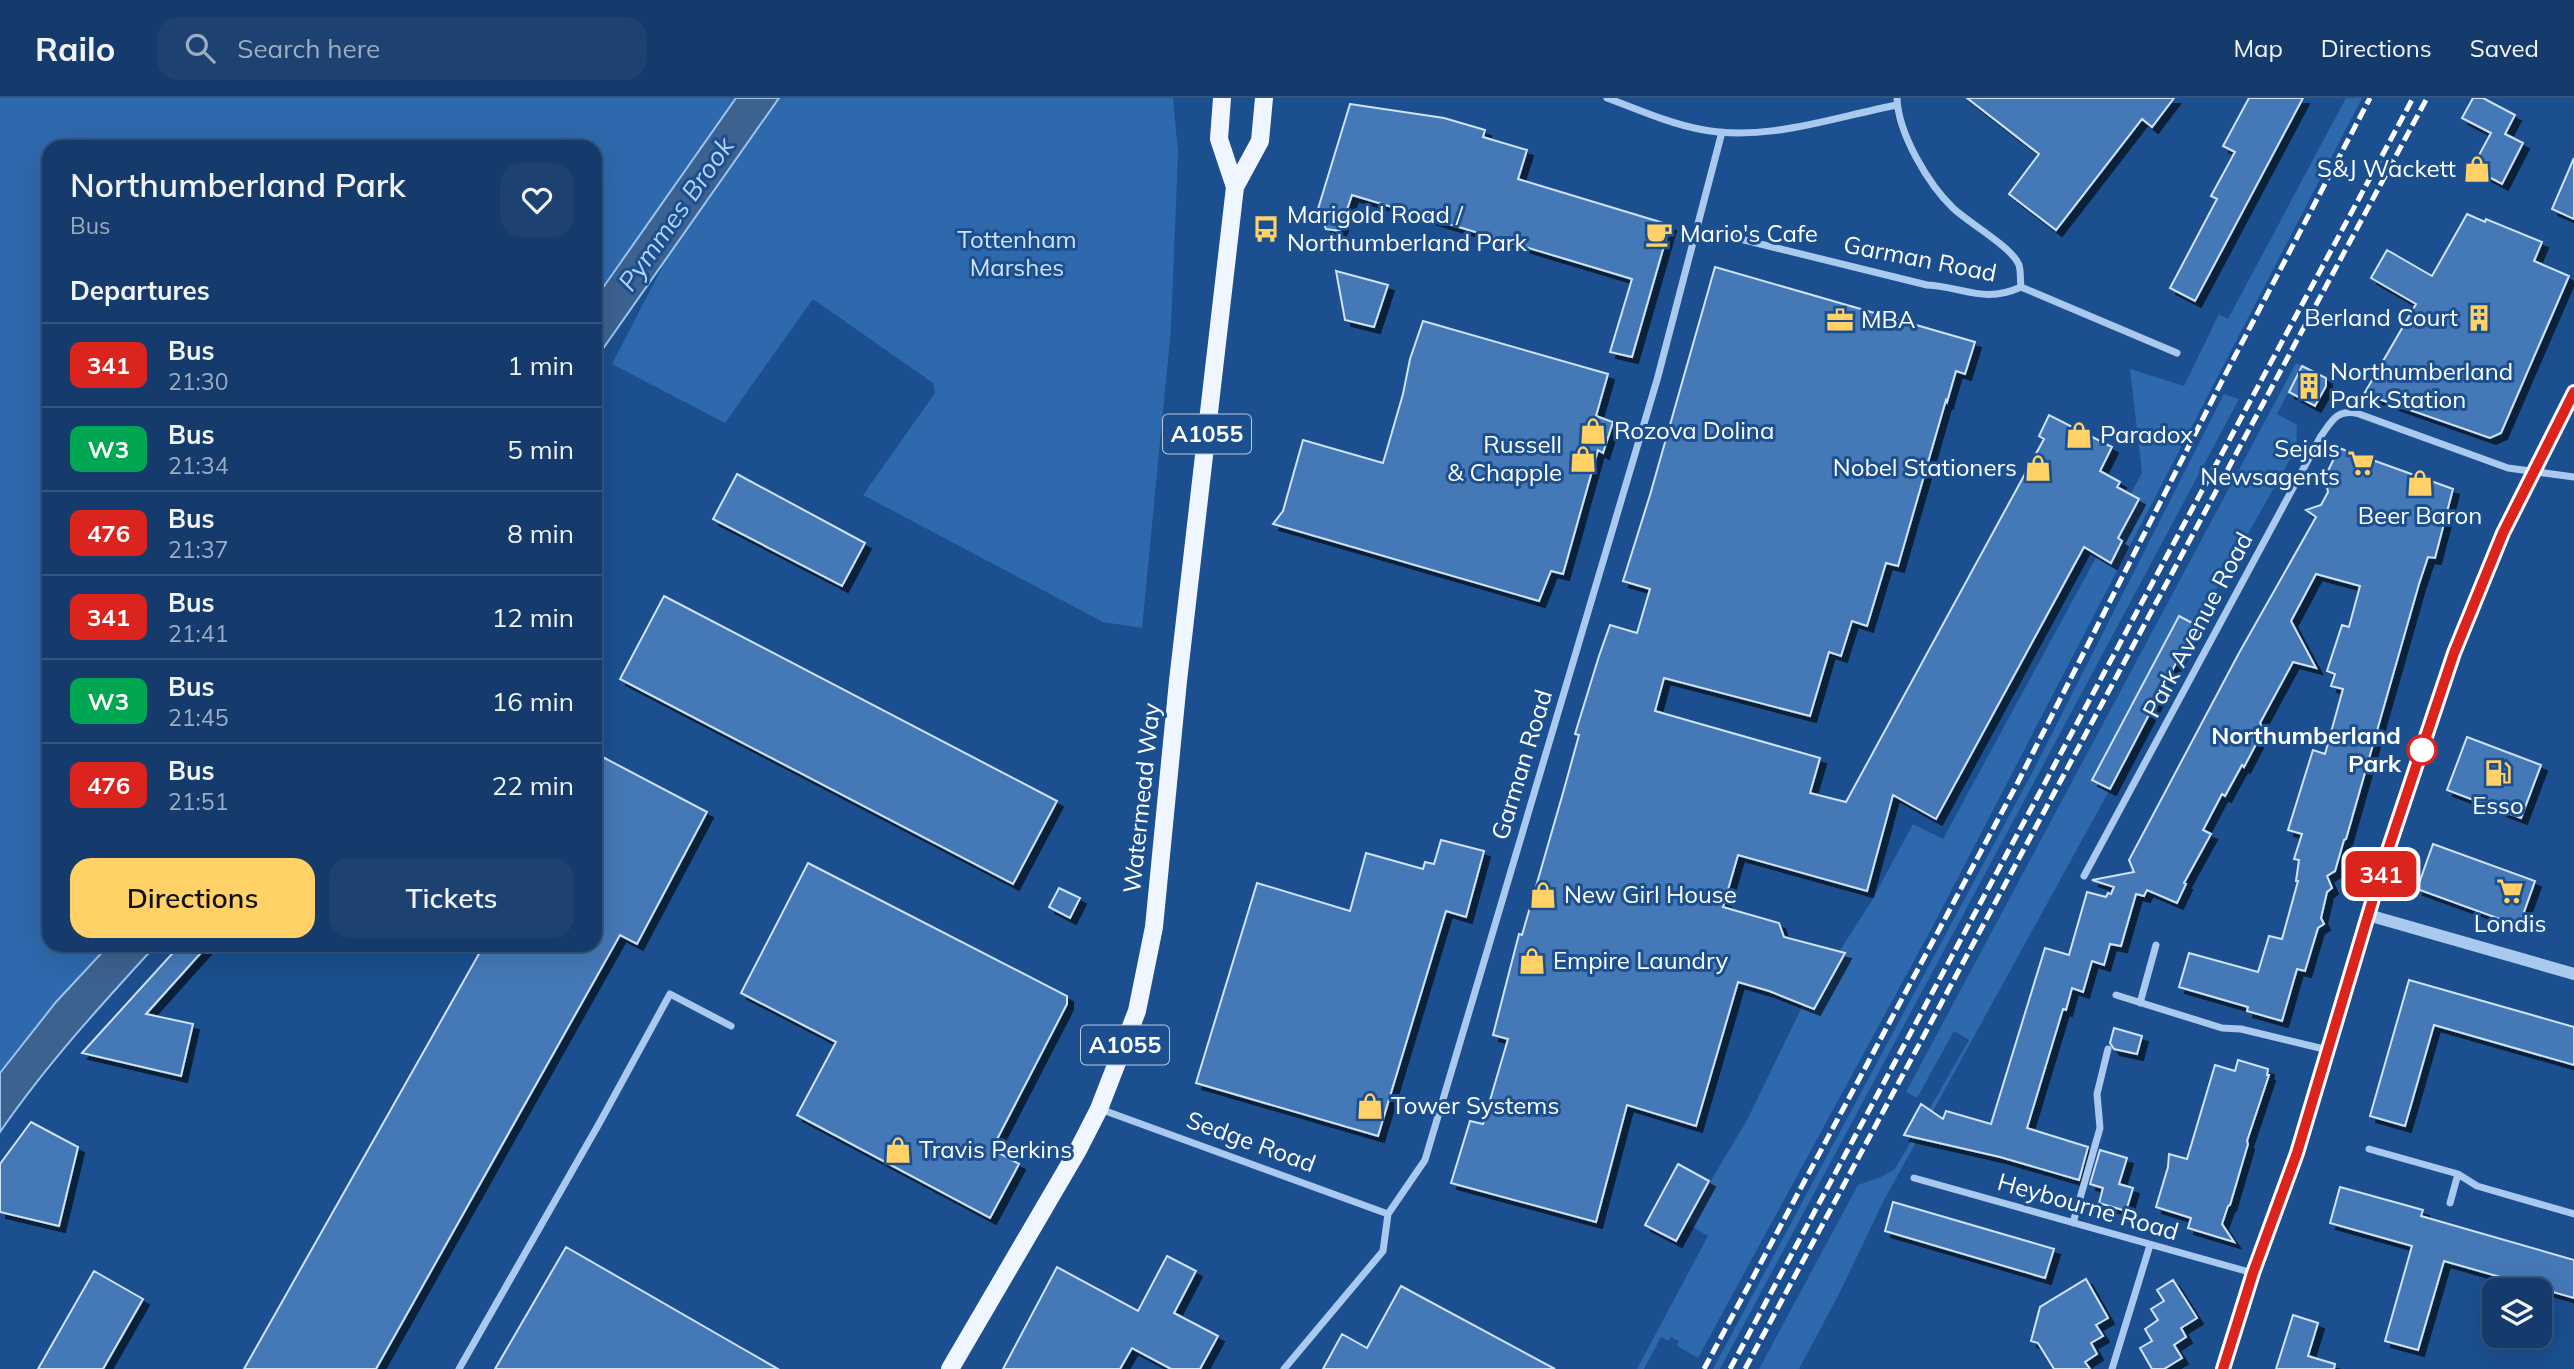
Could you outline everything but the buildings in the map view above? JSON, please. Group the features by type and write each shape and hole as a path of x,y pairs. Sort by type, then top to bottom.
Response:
{"main road":[{"name":"Watermead Way","path":"1222,98 1219,139 1235,187"},
{"name":"Watermead Way","path":"950,1369 1078,1150 1099,1109 1136,1011 1154,927 1178,681 1235,187 1260,141 1264,98"}],"street":[{"path":"1606,98 1679,124 1721,132 1783,129 1897,102 1905,131 1927,176 1951,206 1974,226 2009,249 2019,266 2021,286"},
{"name":"Garman Road","path":"1284,1369 1383,1251 1388,1214 1425,1160 1657,380 1721,132"},
{"name":"Garman Road","path":"1728,236 1927,285 1946,286 1983,295 2004,295 2021,286 2177,353"},
{"path":"2223,1369 2253,1273 2297,1153 2368,915 2454,653 2495,551 2574,392"},
{"name":"Park Avenue Road","path":"2084,876 2321,436 2337,414 2343,411 2359,414 2508,468 2534,471"},
{"path":"2534,471 2574,477"},
{"path":"2368,915 2574,975"},
{"path":"2140,1003 2156,945"},
{"path":"459,1369 670,993 731,1026"},
{"path":"2116,995 2222,1028 2241,1029 2329,1050"},
{"path":"2073,1223 2100,1128 2097,1094 2108,1049"},
{"name":"Sedge Road","path":"1099,1109 1388,1214"},
{"path":"2369,1149 2458,1174 2477,1186 2574,1214"},
{"path":"2450,1203 2458,1174"},
{"name":"Heybourne Road","path":"1914,1178 2253,1273"},
{"path":"2112,1369 2150,1245"}],"green space":[{"path":"0,98 736,98 602,289 602,140 42,140 42,952 102,952 56,1002 0,1073"},
{"name":"Tottenham Marshes","path":"779,98 1173,98 1178,152 1171,329 1142,628 1103,622 863,495 935,393 933,383 813,299 725,423 612,364 669,254"},
{"path":"2346,98 2362,98 1934,924 1698,1358 1677,1346 1679,1341 1671,1337 1669,1341 1661,1337 1644,1369 1637,1369 1708,1236 1686,1223 1747,1120 1803,1005 1814,1009 1845,954 1839,952 1871,902 1913,824 1943,839 2142,473 2130,369 2184,386 2219,314 2228,319"},
{"path":"2296,363 2302,366 2277,414 2297,425 2296,449 2196,625 2179,617 2093,780 2110,789 1883,1202 1799,1369 1759,1369 1858,1185 1895,1169 1969,1040 1954,1031 1917,1098 1906,1092"},
{"path":"2224,394 2239,399 1720,1369 1713,1369 2032,773"}],"water":[{"name":"Pymmes Brook","path":"736,98 779,98 602,350 602,289"},
{"path":"102,952 150,952 55,1059 0,1132 0,1073 56,1002"}],"railway":[{"path":"1704,1369 2017,784 2223,379 2370,98"},
{"path":"1730,1369 2413,98"},
{"path":"1745,1369 2427,98"}],"bus line":[{"name":"341","path":"2223,1369 2253,1273 2297,1153 2384,862 2454,653 2503,533 2574,392"}],"place":[{"name":"S&J Wackett","path":"2477,169"},
{"name":"Marigold Road / Northumberland Park","path":"1266,229"},
{"name":"Mario's Cafe","path":"1659,234"},
{"name":"Berland Court","path":"2479,318"},
{"name":"MBA","path":"1840,320"},
{"name":"Northumberland Park Station","path":"2309,386"},
{"name":"Rozova Dolina","path":"1593,431"},
{"name":"Paradox","path":"2079,435"},
{"name":"Russell & Chapple","path":"1583,459"},
{"name":"Sejals Newsagents","path":"2361,463"},
{"name":"Nobel Stationers","path":"2038,468"},
{"name":"Beer Baron","path":"2420,483"},
{"name":"Northumberland Park","path":"2422,750"},
{"name":"Esso","path":"2498,773"},
{"name":"Londis","path":"2510,891"},
{"name":"New Girl House","path":"1543,895"},
{"name":"Empire Laundry","path":"1532,961"},
{"name":"Tower Systems","path":"1370,1106"},
{"name":"Travis Perkins","path":"898,1150"}]}
